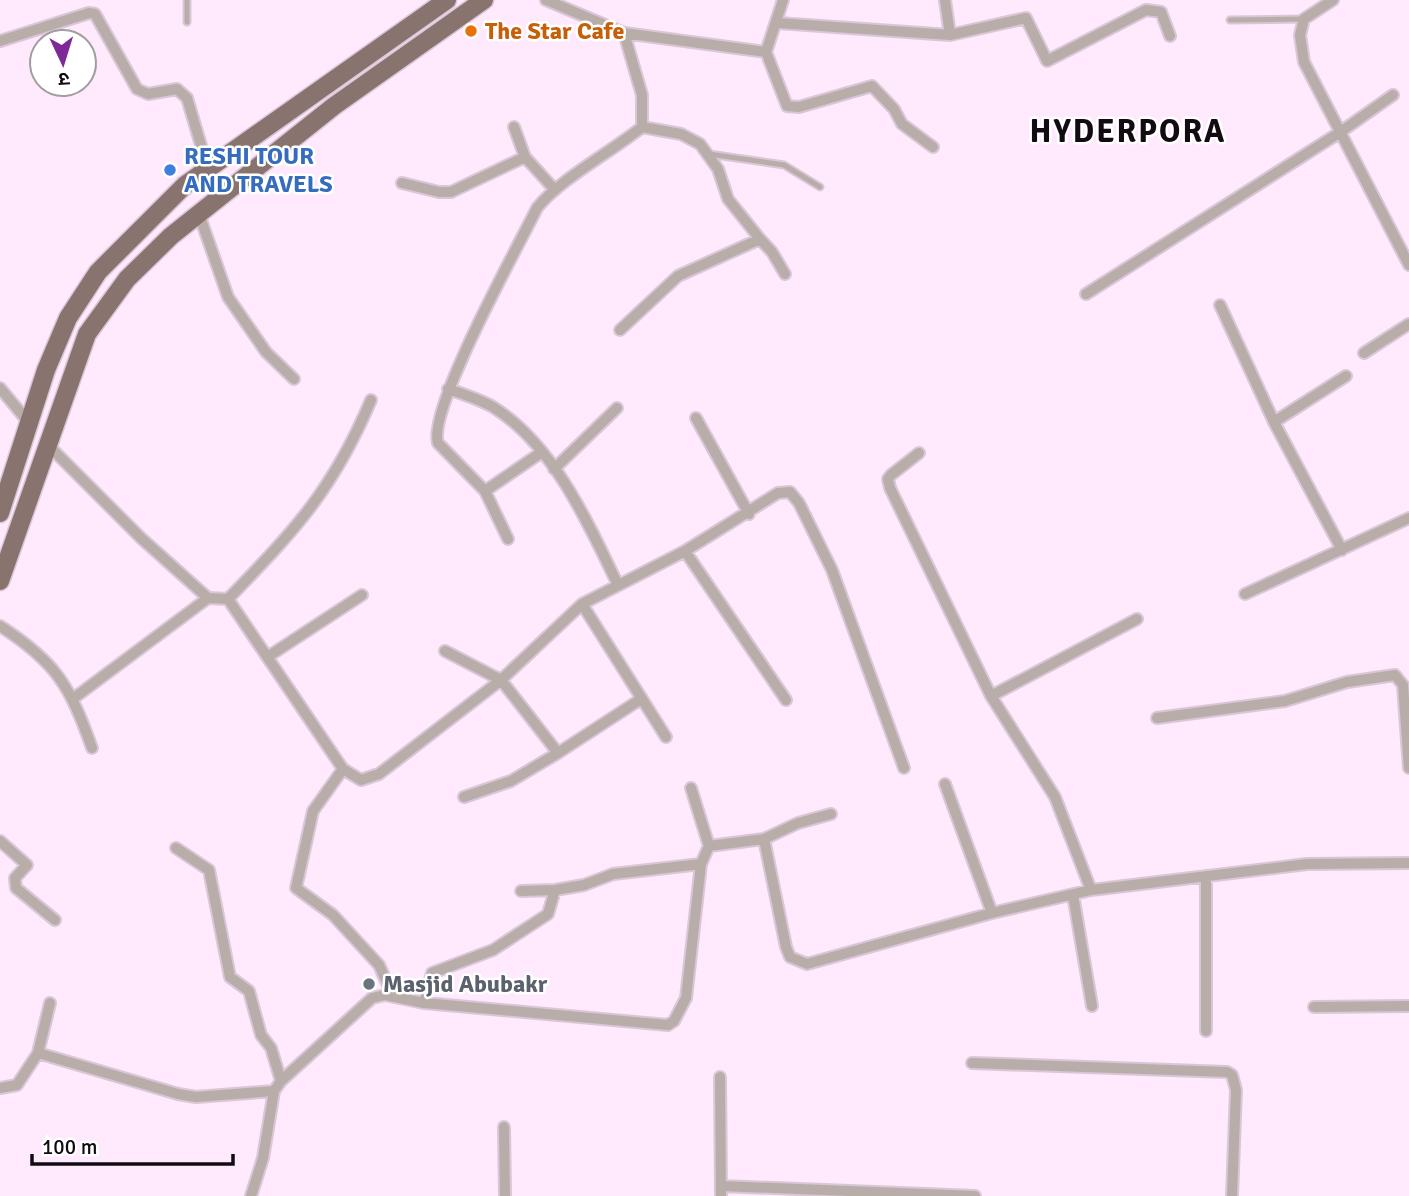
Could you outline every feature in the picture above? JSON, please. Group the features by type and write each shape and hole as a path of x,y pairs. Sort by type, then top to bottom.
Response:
{"main road":[{"path":"0,513 46,370 68,318 98,272 186,185 447,0"},
{"path":"0,581 46,443 87,334 127,279 199,214 334,106 484,0"}],"street":[{"path":"546,0 624,33 766,52"},
{"path":"783,0 778,23 766,52 787,106 799,107 872,86 894,109 902,124 933,147"},
{"path":"945,0 950,35"},
{"path":"1333,0 1304,19 1300,35 1304,62 1409,265"},
{"path":"778,23 950,35 1026,18 1047,61 1146,10 1161,12 1170,36"},
{"path":"0,41 89,13 94,14 137,89 148,94 177,89 187,98 208,169"},
{"path":"624,33 642,94 642,127"},
{"path":"1086,294 1339,134 1393,95"},
{"path":"514,127 525,157 555,190"},
{"path":"642,127 690,137 709,154 728,200 772,252 785,274"},
{"path":"508,539 485,491 438,443 438,428 448,389 537,208 555,190 610,153 642,127"},
{"path":"402,183 450,192 525,157"},
{"path":"199,214 228,297 266,352 294,379"},
{"path":"620,330 678,276 760,239"},
{"path":"1220,305 1274,422 1342,550"},
{"path":"1364,353 1409,324"},
{"path":"1274,422 1346,376"},
{"path":"0,387 30,424"},
{"path":"448,389 500,412 526,432 554,469 594,536 618,585"},
{"path":"46,443 141,538 208,598 228,599 304,520 321,497 351,447 371,400"},
{"path":"554,469 617,408"},
{"path":"696,418 748,514"},
{"path":"485,491 542,452"},
{"path":"919,453 891,475 888,483 991,696 1055,797 1091,890"},
{"path":"228,599 343,769 361,780 379,774 501,680 582,604 685,551 778,493 790,492 795,496 832,570 904,768"},
{"path":"1245,594 1409,518"},
{"path":"685,551 786,700"},
{"path":"269,656 362,595"},
{"path":"74,698 208,598"},
{"path":"582,604 666,737"},
{"path":"991,696 1137,618"},
{"path":"0,626 46,660 74,698 92,748"},
{"path":"445,651 501,680 558,753"},
{"path":"1157,718 1285,701 1347,681 1395,675 1403,685 1409,768"},
{"path":"464,797 512,781 642,699"},
{"path":"343,769 313,811 296,888 333,915 379,965 393,996"},
{"path":"945,784 992,914"},
{"path":"251,1196 263,1158 274,1091 281,1081 372,998 393,996 424,1003 668,1025 674,1021 686,998 701,864 709,846 691,788"},
{"path":"709,846 764,839 798,823 831,814"},
{"path":"764,839 786,947 790,957 798,963 807,964 1091,890 1307,863 1409,863"},
{"path":"0,841 27,865 15,878 16,888 55,920"},
{"path":"176,848 209,870 230,976 249,991 261,1035 269,1044 281,1081"},
{"path":"521,891 555,890 584,885 613,874 701,864"},
{"path":"1206,876 1206,1031"},
{"path":"424,1003 432,973 493,950 548,914 555,890"},
{"path":"1073,895 1092,1006"},
{"path":"0,1088 16,1085 37,1053 50,1003"},
{"path":"1314,1007 1409,1006"},
{"path":"37,1053 177,1094 196,1097 274,1091"},
{"path":"972,1063 1227,1072 1232,1075 1236,1090 1232,1196"},
{"path":"720,1077 721,1191 975,1196"},
{"path":"504,1127 505,1196"}],"lane":[{"path":"187,0 187,22"},
{"path":"1230,20 1304,19"},
{"path":"709,154 784,165 820,187"}],"place":[{"name":"The Star Cafe","path":"471,31"},
{"name":"RESHI TOUR AND TRAVELS","path":"170,170"},
{"name":"Masjid Abubakr","path":"369,984"}],"district":[{"name":"HYDERPORA","path":"1128,131"}]}
